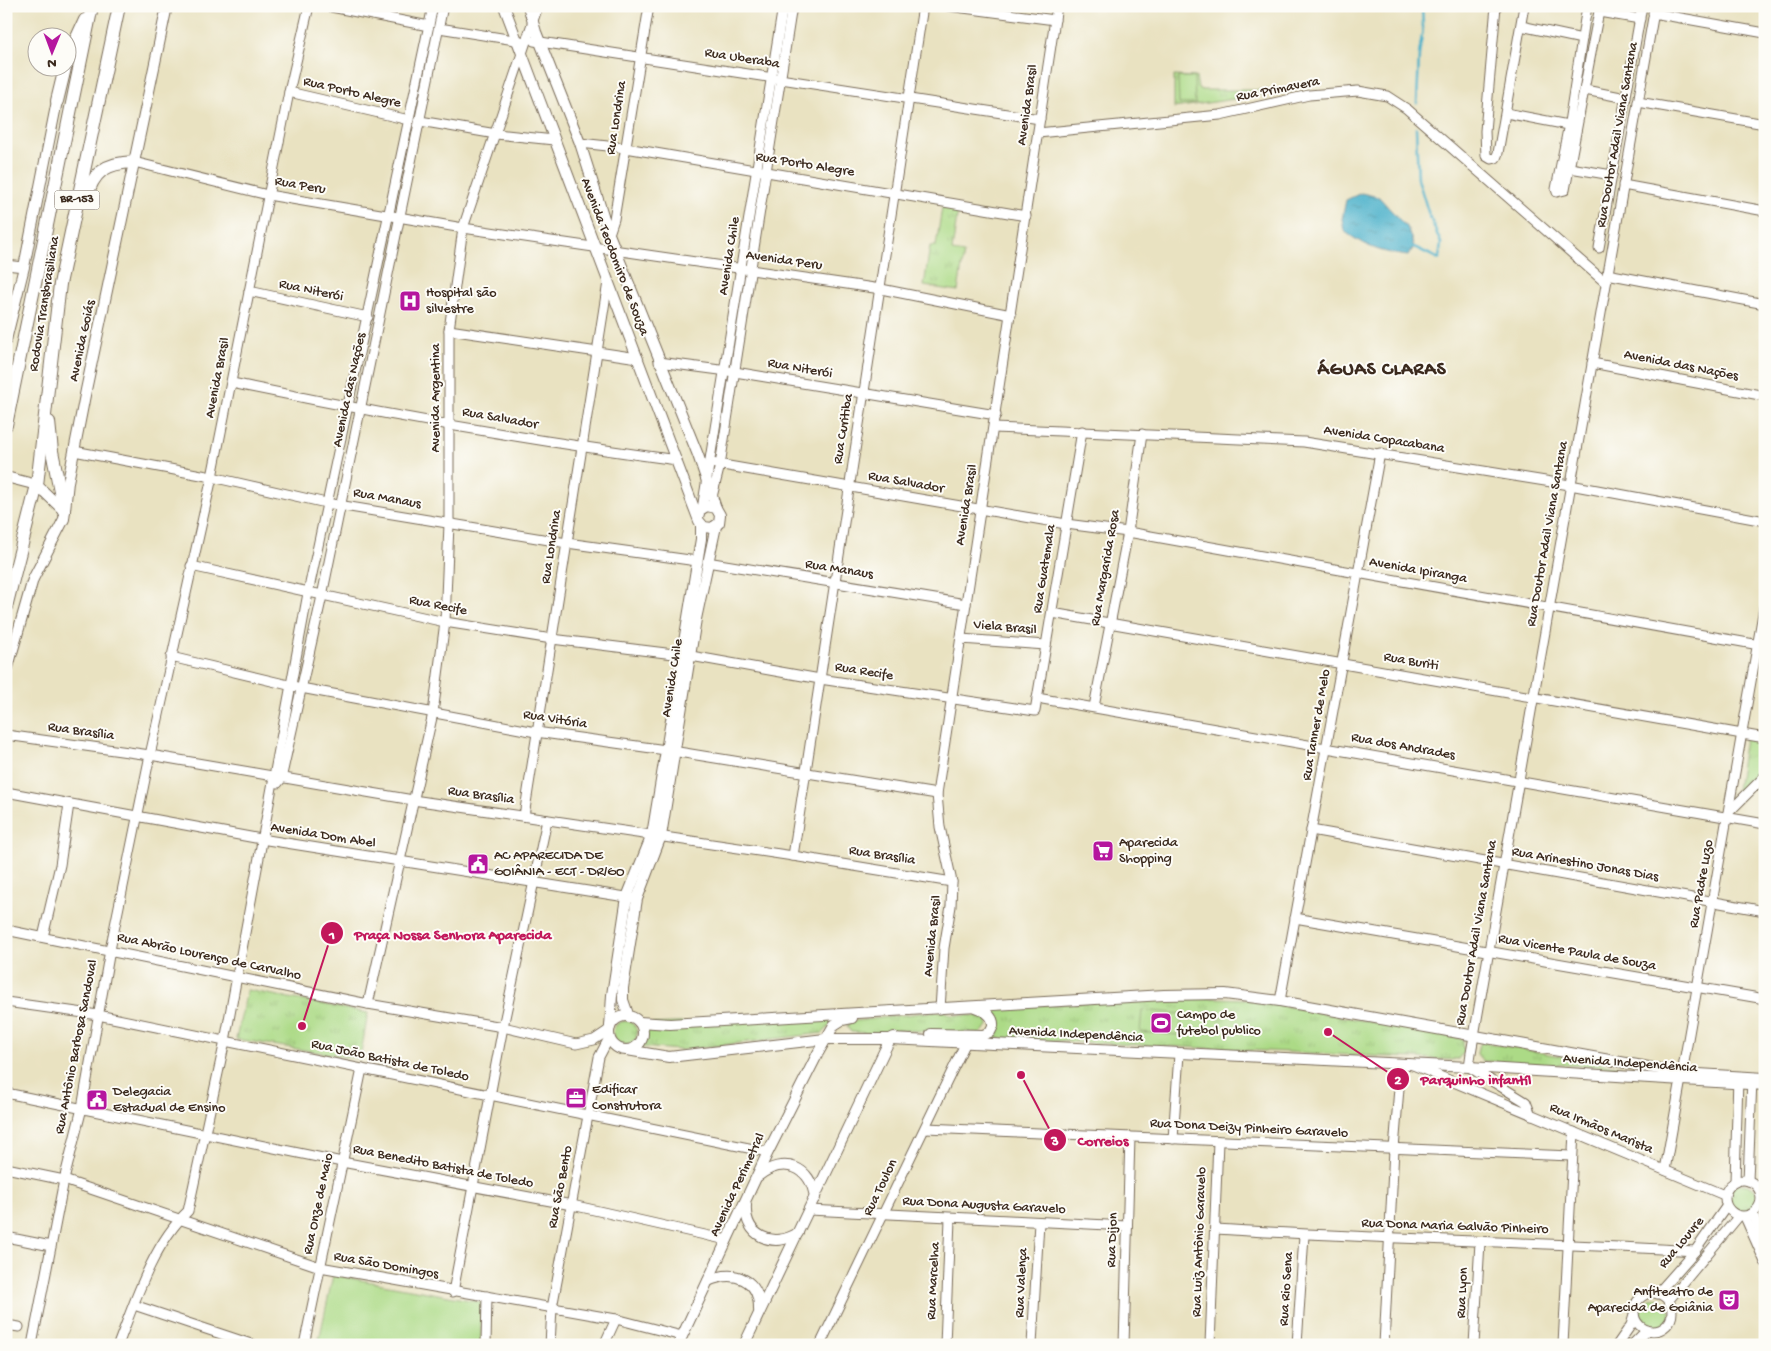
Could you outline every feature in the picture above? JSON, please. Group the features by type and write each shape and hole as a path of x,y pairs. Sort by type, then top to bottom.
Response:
{"highway":[{"path":"78,36 92,6"},
{"name":"Rodovia Transbrasiliana","path":"6,425 92,6"},
{"name":"Rodovia Transbrasiliana","path":"6,607 37,485 60,284 119,6"},
{"path":"57,102 63,78"},
{"path":"60,284 70,268 90,184 96,175 109,166 134,162"},
{"path":"6,398 18,363"},
{"path":"47,397 52,452 64,511"}],"main road":[{"name":"Avenida Goiás","path":"6,674 33,579 62,526 74,451 167,6"},
{"name":"Avenida Teodomiro de Souza","path":"504,6 522,41 522,56 700,517"},
{"name":"Avenida Teodomiro de Souza","path":"528,6 539,40 580,143 609,234 698,455 716,508"},
{"path":"6,340 24,268 57,102"},
{"path":"6,478 37,485 64,511"},
{"path":"710,506 716,508 720,519 716,526 708,528 700,517 710,506"},
{"name":"Avenida Chile","path":"700,517 702,562"},
{"name":"Avenida Chile","path":"656,835 702,562 716,526"},
{"name":"Rua São Bento","path":"610,1032 612,995 632,898 656,835"},
{"name":"Rua São Bento","path":"629,1017 623,1000 623,988 632,898"},
{"name":"Avenida Independência","path":"639,1022 670,1024 1210,994 1280,1002 1473,1036 1682,1077"},
{"path":"744,1345 890,1039 906,1033 980,1035 988,1033 993,1024 991,1017 979,1008 970,1007"},
{"path":"848,1038 844,1024 852,1018 890,1015 907,1010"},
{"path":"629,1017 639,1022 643,1031 641,1042 627,1050 616,1047 610,1032 620,1018 629,1017"},
{"name":"Avenida Perimetral","path":"680,1341 768,1152 825,1039 838,1022 852,1018"},
{"name":"Avenida Independência","path":"627,1050 669,1057 825,1039 890,1039 1682,1077 1752,1081 1765,1085"},
{"name":"Avenida Independência","path":"1752,1081 1765,1078"},
{"path":"758,1176 767,1169 778,1165 800,1170 808,1177 814,1187 815,1198"},
{"path":"746,1201 748,1222 758,1235 774,1241 790,1238 798,1233"},
{"path":"708,1281 720,1276 733,1275 745,1280 754,1288 759,1300 759,1312"}],"street":[{"name":"Avenida Brasil","path":"150,755 232,383 289,92 309,6"},
{"path":"326,6 428,26"},
{"name":"Avenida das Nações","path":"277,778 289,685 432,6"},
{"name":"Avenida das Nações","path":"277,778 301,688 322,596 339,505 443,6"},
{"path":"522,41 533,21 538,6"},
{"name":"Rua Londrina","path":"609,234 626,148 648,6"},
{"name":"Avenida Chile","path":"712,497 776,79 783,6"},
{"name":"Avenida Chile","path":"776,79 792,6"},
{"name":"Rua Curitiba","path":"792,856 863,394 881,289 923,6"},
{"path":"948,6 1055,20"},
{"name":"Avenida Brasil","path":"940,1009 944,948 952,906 952,882 940,827 937,794 1012,315 1057,6"},
{"path":"1496,6 1484,150 1486,156 1491,159 1496,158 1498,153 1524,6"},
{"path":"1587,6 1556,189 1558,192 1565,190 1570,168 1599,9 1640,18"},
{"path":"1599,248 1642,6"},
{"path":"1654,10 1765,33"},
{"name":"Rua Doutor Adail Viana Santana","path":"1469,1067 1654,10"},
{"path":"1521,26 1582,39"},
{"name":"Rua Uberaba","path":"439,28 522,41 539,40 640,58 1040,119"},
{"name":"Avenida Argentina","path":"413,800 434,712 445,622 449,524 449,330 463,228 522,56"},
{"path":"1578,60 1590,63"},
{"path":"1585,90 1626,98"},
{"name":"Rua Primavera","path":"1038,133 1220,115 1309,95 1358,91 1386,96 1407,109 1607,278"},
{"name":"Rua Porto Alegre","path":"289,92 409,120"},
{"path":"1638,102 1765,124"},
{"path":"1506,113 1568,126"},
{"path":"420,121 496,134 554,140"},
{"name":"Rua Porto Alegre","path":"580,143 626,148 1026,216"},
{"name":"Rua Peru","path":"134,162 268,195 463,228"},
{"path":"1570,168 1612,175"},
{"path":"1623,185 1765,211"},
{"name":"Avenida Peru","path":"463,228 881,289 1012,315"},
{"path":"6,265 24,268"},
{"path":"1607,278 1765,304"},
{"name":"Rua Londrina","path":"524,816 567,543 580,447 608,282"},
{"name":"Rua Niterói","path":"249,291 368,317"},
{"path":"449,330 638,358"},
{"name":"Rua Niterói","path":"659,362 730,371 996,415"},
{"name":"Avenida das Nações","path":"1592,363 1765,396"},
{"name":"Rua Salvador","path":"232,383 360,410 580,447 677,460"},
{"name":"Avenida Copacabana","path":"994,428 1304,442 1570,485 1765,521"},
{"name":"Rua Guatemala","path":"1035,711 1082,431"},
{"name":"Rua Margarida Rosa","path":"1094,707 1128,532 1142,434"},
{"name":"Rua Manaus","path":"74,451 212,477 326,503 567,543 702,562 966,604"},
{"name":"Rua Tanner de Melo","path":"1280,1002 1380,453"},
{"name":"Avenida Chile","path":"700,517 707,483 716,464"},
{"name":"Rua Salvador","path":"716,464 1066,524"},
{"name":"Avenida Ipiranga","path":"1066,524 1128,532 1761,645"},
{"name":"Rua Recife","path":"192,566 445,622 552,639 686,655 820,679 1035,711"},
{"name":"Rua Padre Luzo","path":"1665,1170 1742,734 1761,645 1765,602"},
{"name":"Rua Buriti","path":"1052,613 1765,738"},
{"name":"Viela Brasil","path":"961,638 1046,645"},
{"name":"Rua Vitória","path":"171,657 301,688 536,732 671,751 937,794"},
{"name":"Rua dos Andrades","path":"1037,698 1728,816 1765,824"},
{"name":"Rua Brasília","path":"6,735 150,755 413,800 656,835 952,882"},
{"name":"Rua Antônio Barbosa Sandoval","path":"32,1345 50,1246 82,1108 110,950 150,755"},
{"path":"1728,816 1765,776"},
{"path":"118,1345 151,1264 180,1218 188,1211 225,1041 261,839 277,778"},
{"name":"Avenida Dom Abel","path":"6,792 261,839 534,884 632,898"},
{"path":"368,1004 413,800"},
{"path":"43,937 60,865 69,804"},
{"path":"454,1292 503,1027 547,820"},
{"name":"Rua Arinestino Jonas Dias","path":"1311,830 1765,911"},
{"name":"Rua Vicente Paula de Souza","path":"1295,918 1765,999"},
{"name":"Rua Abrão Lourenço de Carvalho","path":"6,930 368,1004 503,1027 576,1044 594,1040 610,1032"},
{"name":"Rua João Batista de Toledo","path":"6,1002 98,1015 768,1152"},
{"name":"Rua São Bento","path":"550,1345 552,1308 590,1115 599,1057 610,1032"},
{"name":"Rua Toulon","path":"820,1345 966,1042"},
{"path":"1173,1138 1179,1054"},
{"path":"1384,1345 1394,1149 1406,1064"},
{"name":"Rua Irmãos Marista","path":"1406,1064 1724,1195"},
{"path":"1469,1067 1526,1102 1531,1114"},
{"name":"Rua Onze de Maio","path":"304,1345 362,1069"},
{"path":"1734,1182 1738,1080"},
{"path":"1748,1181 1752,1081"},
{"name":"Rua Benedito Batista de Toledo","path":"6,1092 342,1162 474,1188 572,1204 727,1240"},
{"name":"Rua Dona Deizy Pinheiro Garavelo","path":"926,1128 1571,1156"},
{"path":"1563,1345 1571,1156 1574,1132"},
{"name":"Rua Dijon","path":"1124,1345 1130,1137"},
{"name":"Rua Luiz Antônio Garavelo","path":"1210,1345 1218,1141"},
{"name":"Rua São Domingos","path":"6,1168 64,1180 320,1267 616,1319 680,1341"},
{"path":"1746,1216 1763,1202 1762,1192 1748,1181 1734,1182 1724,1195 1726,1207 1746,1216 1765,1243"},
{"name":"Rua Louvre","path":"1656,1294 1695,1251 1726,1207"},
{"name":"Rua Dona Augusta Garavelo","path":"810,1210 950,1219 1127,1226"},
{"path":"1746,1216 1765,1262"},
{"name":"Rua Louvre","path":"1668,1301 1746,1216"},
{"name":"Rua Marcelha","path":"945,1345 950,1219"},
{"name":"Rua Valença","path":"1032,1345 1039,1222"},
{"name":"Rua Dona Maria Galvão Pinheiro","path":"1215,1229 1389,1240 1568,1244 1695,1251"},
{"name":"Rua Rio Sena","path":"1297,1345 1304,1235"},
{"path":"6,1237 50,1246"},
{"name":"Rua Lyon","path":"1474,1345 1480,1242"},
{"path":"1617,1345 1631,1325 1635,1306 1640,1298 1648,1294 1656,1294 1668,1301 1672,1312 1668,1323 1657,1331 1647,1330 1637,1323 1634,1315"},
{"path":"486,1296 486,1345"},
{"path":"134,1305 254,1345"},
{"path":"604,1345 616,1319"},
{"path":"6,1325 19,1327"},
{"path":"1632,1345 1647,1330"}],"green space":[{"path":"1174,76 1196,77 1198,88 1202,90 1294,90 1174,108"},
{"path":"1178,77 1194,77 1195,104 1179,104"},
{"path":"942,207 958,210 952,251 964,253 958,291 924,286 930,246 936,246"},
{"path":"1745,738 1765,739 1765,771 1735,803"},
{"path":"247,990 368,1013 360,1059 236,1039"},
{"path":"1185,997 1246,999 1463,1039 1464,1052 1457,1060 991,1038 996,1031 998,1023 990,1008"},
{"name":"Campo de futebol publico","path":"1142,1010 1182,1014 1180,1035 1140,1032"},
{"path":"943,1011 951,1015 983,1016 987,1019 988,1026 981,1033 894,1030 888,1034 851,1032 847,1027 849,1023 854,1021"},
{"path":"838,1017 823,1033 681,1050 641,1047 647,1038 647,1024"},
{"path":"625,1021 633,1025 637,1033 633,1041 625,1045 617,1041 613,1033 617,1025"},
{"path":"1482,1042 1626,1068 1483,1061 1477,1054"},
{"path":"1743,1184 1754,1188 1758,1199 1754,1210 1743,1214 1732,1210 1728,1199 1732,1188"},
{"path":"333,1275 481,1302 481,1345 318,1345"},
{"path":"1655,1298 1666,1302 1670,1313 1666,1324 1655,1328 1644,1324 1640,1313 1644,1302"}],"water":[{"path":"1361,193 1379,197 1408,229 1414,247 1408,256 1374,248 1360,242 1344,231 1342,219 1346,200"}],"waterway":[{"path":"1417,103 1419,55 1423,28 1422,6"},
{"path":"1414,247 1439,259 1441,243 1429,215 1418,179 1416,128"}],"place":[{"name":"Hospital são silvestre","path":"410,301"},
{"name":"Aparecida Shopping","path":"1103,851"},
{"name":"AC APARECIDA DE GOIÂNIA - ECT - DR/GO","path":"478,864"},
{"name":"Campo de futebol publico","path":"1161,1023"},
{"name":"Praça Nossa Senhora Aparecida","path":"302,1026"},
{"name":"Parquinho infantíl","path":"1328,1032"},
{"name":"Correios","path":"1021,1075"},
{"name":"Edificar Construtora","path":"576,1098"},
{"name":"Delegacia Estadual de Ensino","path":"97,1100"},
{"name":"Anfiteatro de Aparecida de Goiânia","path":"1729,1300"}],"district":[{"name":"ÁGUAS CLARAS","path":"1382,370"}]}
